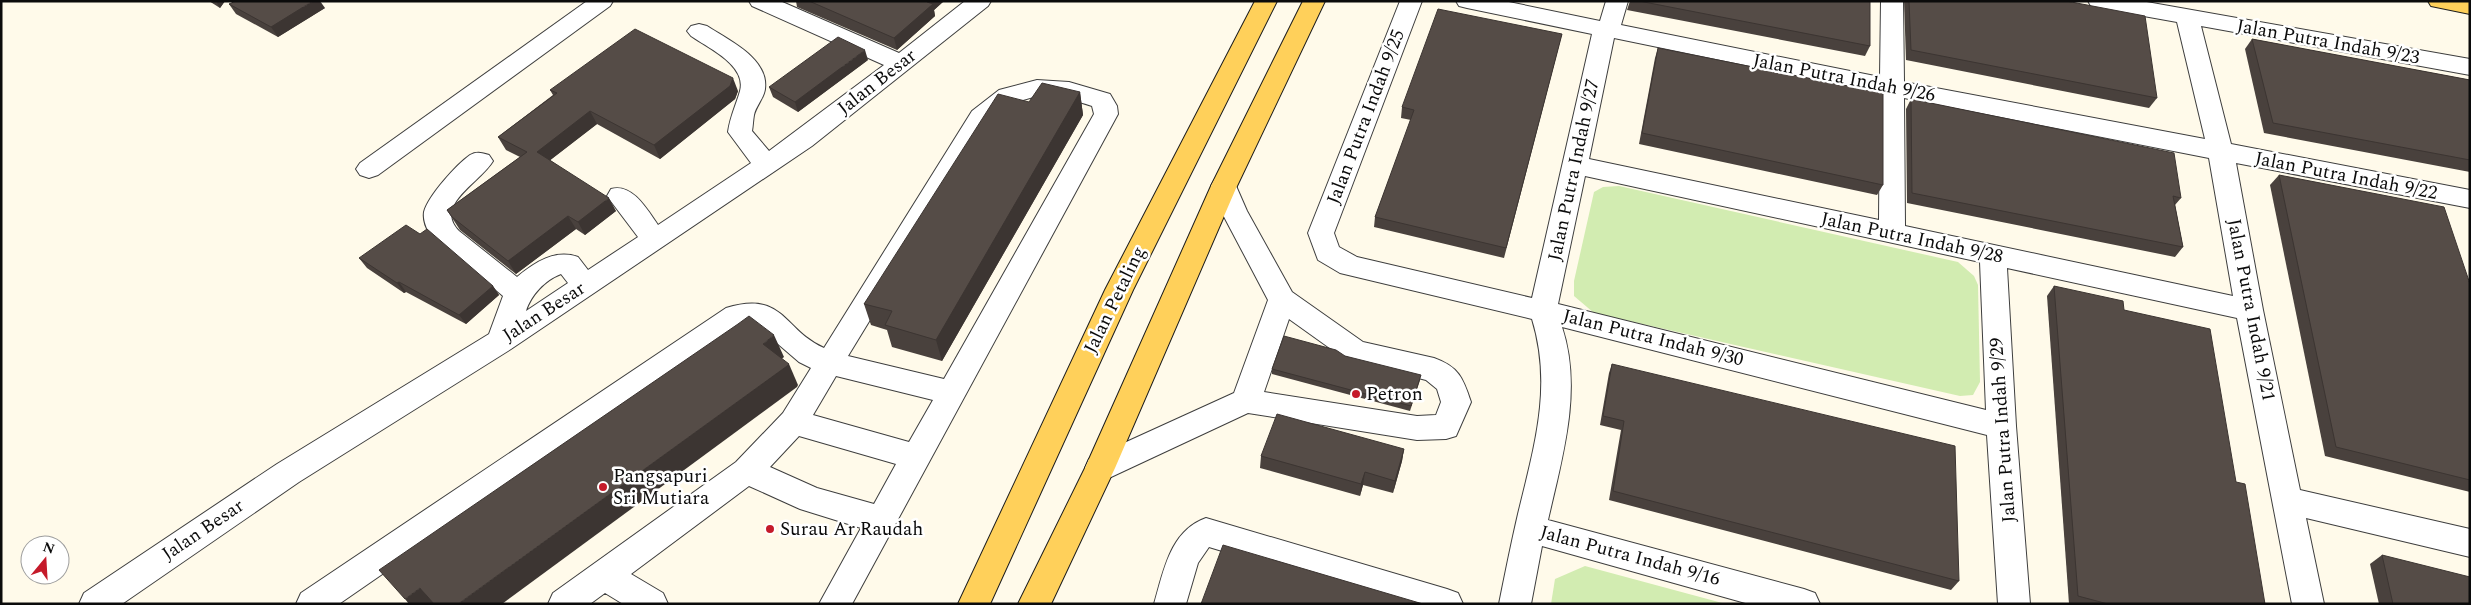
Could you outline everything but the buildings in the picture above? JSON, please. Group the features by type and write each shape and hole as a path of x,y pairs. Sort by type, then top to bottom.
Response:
{"main road":[{"name":"Jalan Petaling","path":"974,604 1119,290 1266,1"},
{"path":"1034,604 1050,567 1100,468 1224,186 1314,1"},
{"path":"2439,1 2470,7"},
{"path":"1050,567 1050,604"}],"street":[{"path":"369,169 602,1"},
{"path":"760,1 901,63"},
{"name":"Jalan Besar","path":"95,604 288,473 585,286 803,140 980,1"},
{"name":"Jalan Putra Indah 9/25","path":"1321,233 1411,1"},
{"name":"Jalan Putra Indah 9/26","path":"1467,1 1893,88 2221,152"},
{"name":"Jalan Putra Indah 9/27","path":"1543,311 1604,30 1612,21 1617,1"},
{"path":"1892,1 1892,234"},
{"name":"Jalan Putra Indah 9/23","path":"2099,1 2470,67"},
{"name":"Jalan Putra Indah 9/21","path":"2187,17 2221,152 2249,310 2289,501 2308,604"},
{"path":"699,31 741,60 750,70 753,89 742,115 740,132 766,165"},
{"path":"564,604 747,471 793,422 828,362 981,117 991,106 1004,97 1037,88 1052,87 1101,100 1105,106 1106,114 835,604"},
{"name":"Jalan Putra Indah 9/22","path":"2221,152 2467,205"},
{"path":"480,161 447,194 437,212 439,226 450,238 518,293"},
{"name":"Jalan Putra Indah 9/28","path":"1576,165 2249,310"},
{"path":"1100,468 1246,401 1417,428 1446,427 1456,402 1450,382 1434,370 1355,351 1282,300 1234,211 1224,186"},
{"path":"620,196 642,222 654,240"},
{"name":"Jalan Putra Indah 9/30","path":"1321,233 1327,253 1350,266 1543,311 2001,426"},
{"name":"Jalan Putra Indah 9/29","path":"1993,256 2001,426 2014,604"},
{"path":"501,340 518,293 546,268 559,263 569,264 585,286"},
{"path":"1246,401 1282,300"},
{"path":"1530,528 1554,421 1556,383 1554,345 1543,311"},
{"path":"312,604 736,316 751,314 764,316 809,354 828,362 952,393"},
{"path":"793,422 916,457"},
{"path":"747,471 811,500 882,520"},
{"path":"2289,501 2470,543"},
{"name":"Jalan Putra Indah 9/16","path":"1515,604 1530,528 1804,604"},
{"path":"1170,604 1190,544 1197,536 1206,532 1447,604"},
{"path":"605,575 652,604"}],"green space":[{"path":"1619,186 1958,262 1974,276 1978,285 1980,382 1973,395 1960,396 1594,313 1574,296 1574,281 1594,192 1603,187"},
{"path":"1585,566 1726,604 1551,604 1555,579"}],"place":[{"name":"Petron","path":"1356,394"},
{"name":"Pangsapuri Sri Mutiara","path":"603,487"},
{"name":"Surau Ar Raudah","path":"770,529"}]}
